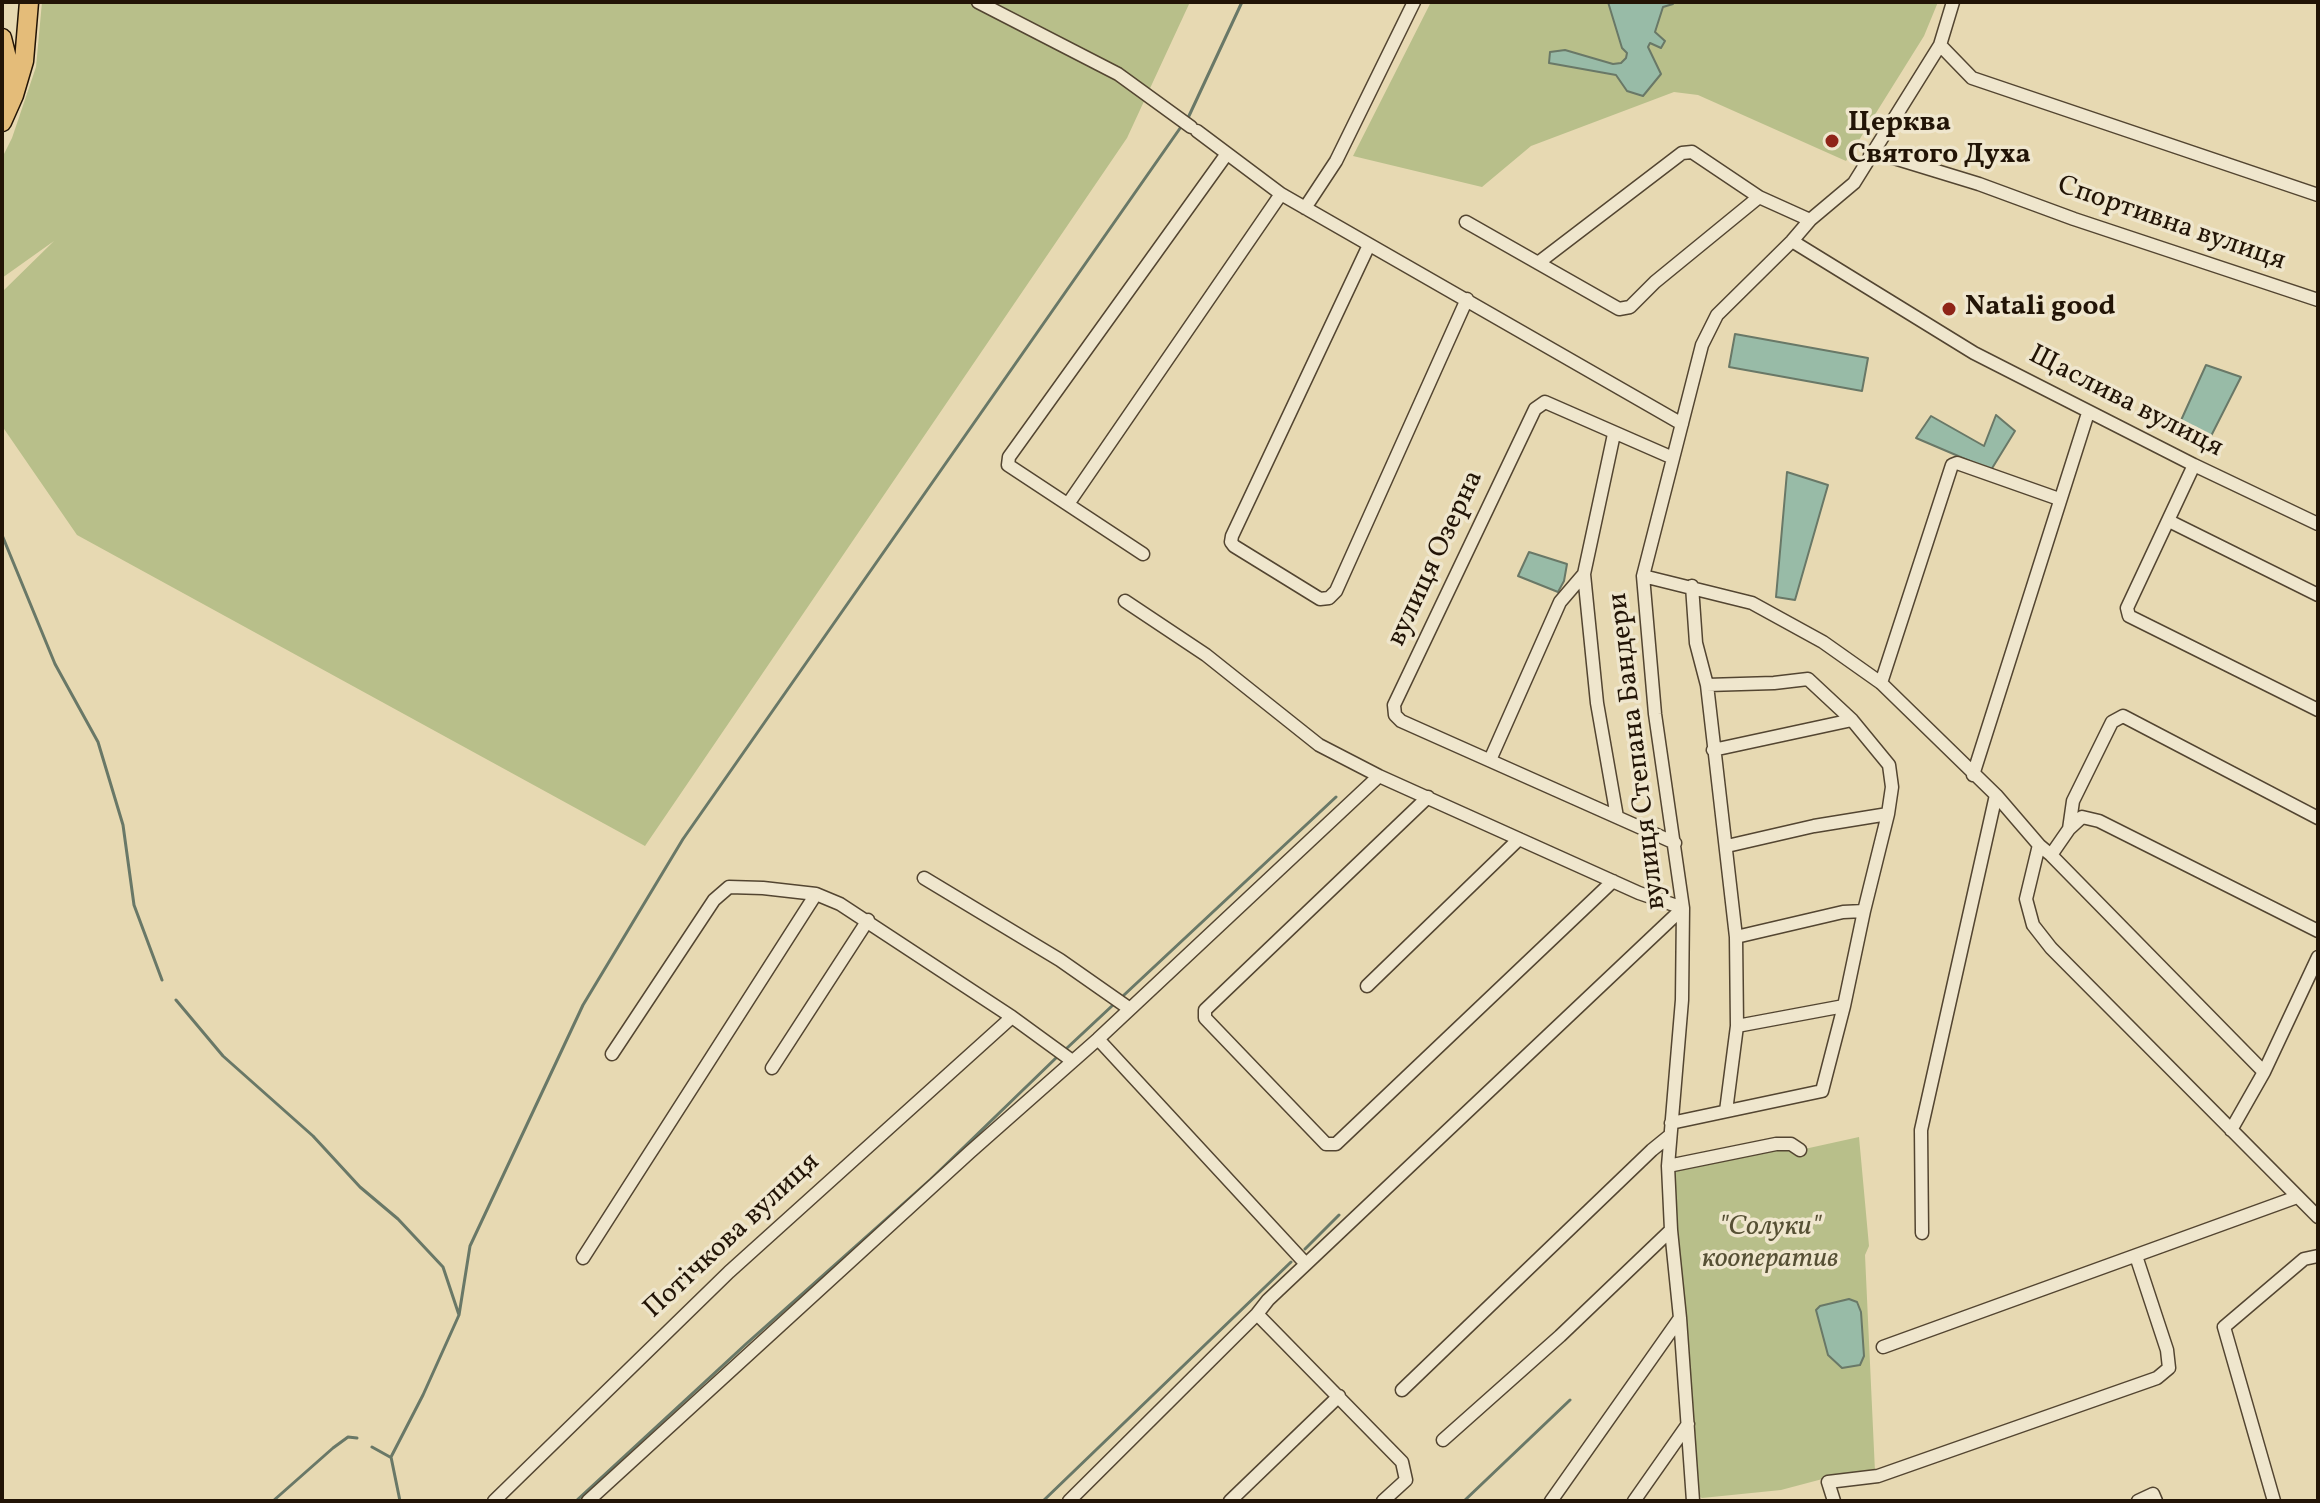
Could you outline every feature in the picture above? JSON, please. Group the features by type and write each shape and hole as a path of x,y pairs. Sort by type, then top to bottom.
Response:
{"highway":[{"path":"2,122 24,61 29,2"},
{"path":"2,38 8,62 2,122"}],"street":[{"path":"978,2 1118,74 1281,194 1682,424"},
{"path":"1305,208 1336,161 1414,2"},
{"name":"вулиця Степана Бандери","path":"1693,1501 1668,1166 1668,1137 1682,1000 1683,908 1655,714 1643,576 1702,345 1717,315 1810,220 1854,183 1940,45 1953,2"},
{"path":"1940,45 1972,78 2318,195"},
{"path":"1538,263 1682,153 1692,152 1759,197 1810,220"},
{"path":"1143,554 1008,465 1009,457 1226,155"},
{"name":"Спортивна вулиця","path":"1870,155 1894,158 1979,184 2318,300"},
{"path":"1068,504 1281,194"},
{"path":"1466,222 1619,309 1630,307 1655,282 1759,197"},
{"name":"Щаслива вулиця","path":"1792,241 1974,353 2088,413 2318,524"},
{"path":"1369,245 1231,542 1320,599 1329,598 1336,591 1467,299"},
{"name":"вулиця Озерна","path":"1673,458 1545,402 1535,409 1394,705 1395,715 1401,721 1675,843"},
{"path":"1973,775 2088,413"},
{"path":"1614,434 1584,574 1593,673 1617,817"},
{"path":"1881,683 1952,465 1957,463 2059,499"},
{"path":"2194,465 2127,608 2129,616 2318,710"},
{"path":"2169,521 2318,595"},
{"path":"1490,760 1560,602 1584,574"},
{"path":"1643,576 1752,603 1823,642 1881,683 1996,795 2039,845 2264,1072"},
{"path":"1692,586 1696,643 1707,685 1736,937 1737,1026 1726,1111"},
{"path":"1069,1501 1306,1264 1683,908 1519,839 1379,776 1319,745 1206,655 1125,601"},
{"path":"1671,1123 1822,1091 1892,787 1889,765 1852,720 1808,679 1707,685"},
{"path":"2069,829 2073,801 2112,722 2123,716 2318,818"},
{"path":"1713,750 1852,720"},
{"path":"588,1501 1071,1060 1098,1039 1379,776"},
{"path":"1922,1233 1921,1130 1996,795"},
{"path":"1428,797 1205,1010 1205,1018 1326,1144 1336,1144 1613,881"},
{"path":"1727,846 1814,826 1888,814"},
{"path":"2051,855 2069,829 2082,817 2090,817 2318,931"},
{"path":"1367,986 1519,839"},
{"path":"2039,845 2026,899 2033,925 2065,964 2318,1217"},
{"path":"924,878 1060,960 1130,1009"},
{"path":"612,1054 714,900 729,887 816,894 840,904 1012,1017 1071,1060"},
{"path":"583,1258 816,894"},
{"path":"1736,937 1843,912 1864,911"},
{"path":"772,1068 868,920"},
{"path":"2231,1130 2264,1072 2318,957"},
{"path":"1737,1026 1844,1006"},
{"name":"Потічкова вулиця","path":"494,1501 706,1293 1012,1017"},
{"path":"1098,1039 1306,1264"},
{"path":"1402,1390 1668,1137"},
{"path":"1668,1166 1776,1144 1791,1144 1800,1150"},
{"path":"1883,1347 2297,1197"},
{"path":"1443,1440 1560,1336 1671,1230"},
{"path":"1834,1501 1828,1482 1878,1476 2157,1378 2169,1368 2167,1350 2136,1256"},
{"path":"2274,1501 2224,1327 2304,1259 2318,1256"},
{"path":"1257,1314 1402,1462 1406,1480 1383,1501"},
{"path":"1551,1501 1680,1318"},
{"path":"1230,1501 1339,1396"},
{"path":"1634,1501 1688,1424"},
{"path":"2138,1501 2153,1494 2156,1501"}],"green space":[{"path":"42,2 1190,2 1127,138 645,846 77,535 2,426 2,292 54,241 2,278 2,158 36,67"},
{"path":"1431,2 1938,2 1924,36 1846,161 1698,95 1674,92 1531,146 1482,187 1353,156"},
{"name":"\"Солуки\" кооператив","path":"1859,1137 1869,1246 1865,1255 1875,1472 1830,1477 1781,1490 1702,1498 1697,1495 1668,1166 1783,1147 1800,1150"}],"shaded area":[{"path":"1608,2 1673,2 1663,7 1655,32 1665,41 1661,48 1650,43 1648,47 1661,74 1643,96 1627,91 1616,75 1549,63 1550,52 1565,50 1613,64 1621,63 1626,58 1627,53 1622,48"},
{"path":"1735,334 1868,358 1862,391 1729,367"},
{"path":"2206,365 2241,377 2209,440 2178,427"},
{"path":"1996,415 2015,431 1991,470 1916,438 1931,416 1984,446"},
{"path":"1787,472 1828,485 1795,600 1776,597"},
{"path":"1529,552 1567,564 1558,592 1518,576"},
{"path":"1849,1299 1857,1302 1861,1312 1864,1356 1860,1365 1842,1368 1828,1355 1816,1310 1820,1306"}],"waterway":[{"path":"1188,118 1242,2"},
{"path":"176,1000 223,1056 313,1136 360,1187 398,1219 443,1267 459,1315 470,1246 583,1005 683,839 1183,124"},
{"path":"2,535 55,664 98,742 123,825 134,905 162,980"},
{"path":"1124,995 1336,797"},
{"path":"1067,1048 1113,1005"},
{"path":"576,1501 931,1179 1057,1057"},
{"path":"1305,1249 1339,1215"},
{"path":"1043,1501 1291,1262"},
{"path":"400,1501 391,1457 459,1315"},
{"path":"1464,1501 1570,1400"},
{"path":"273,1501 333,1448 348,1437 357,1438"},
{"path":"372,1447 390,1457"}],"place":[{"name":"Церква Святого Духа","path":"1832,141"},
{"name":"Natali good","path":"1949,309"}]}
